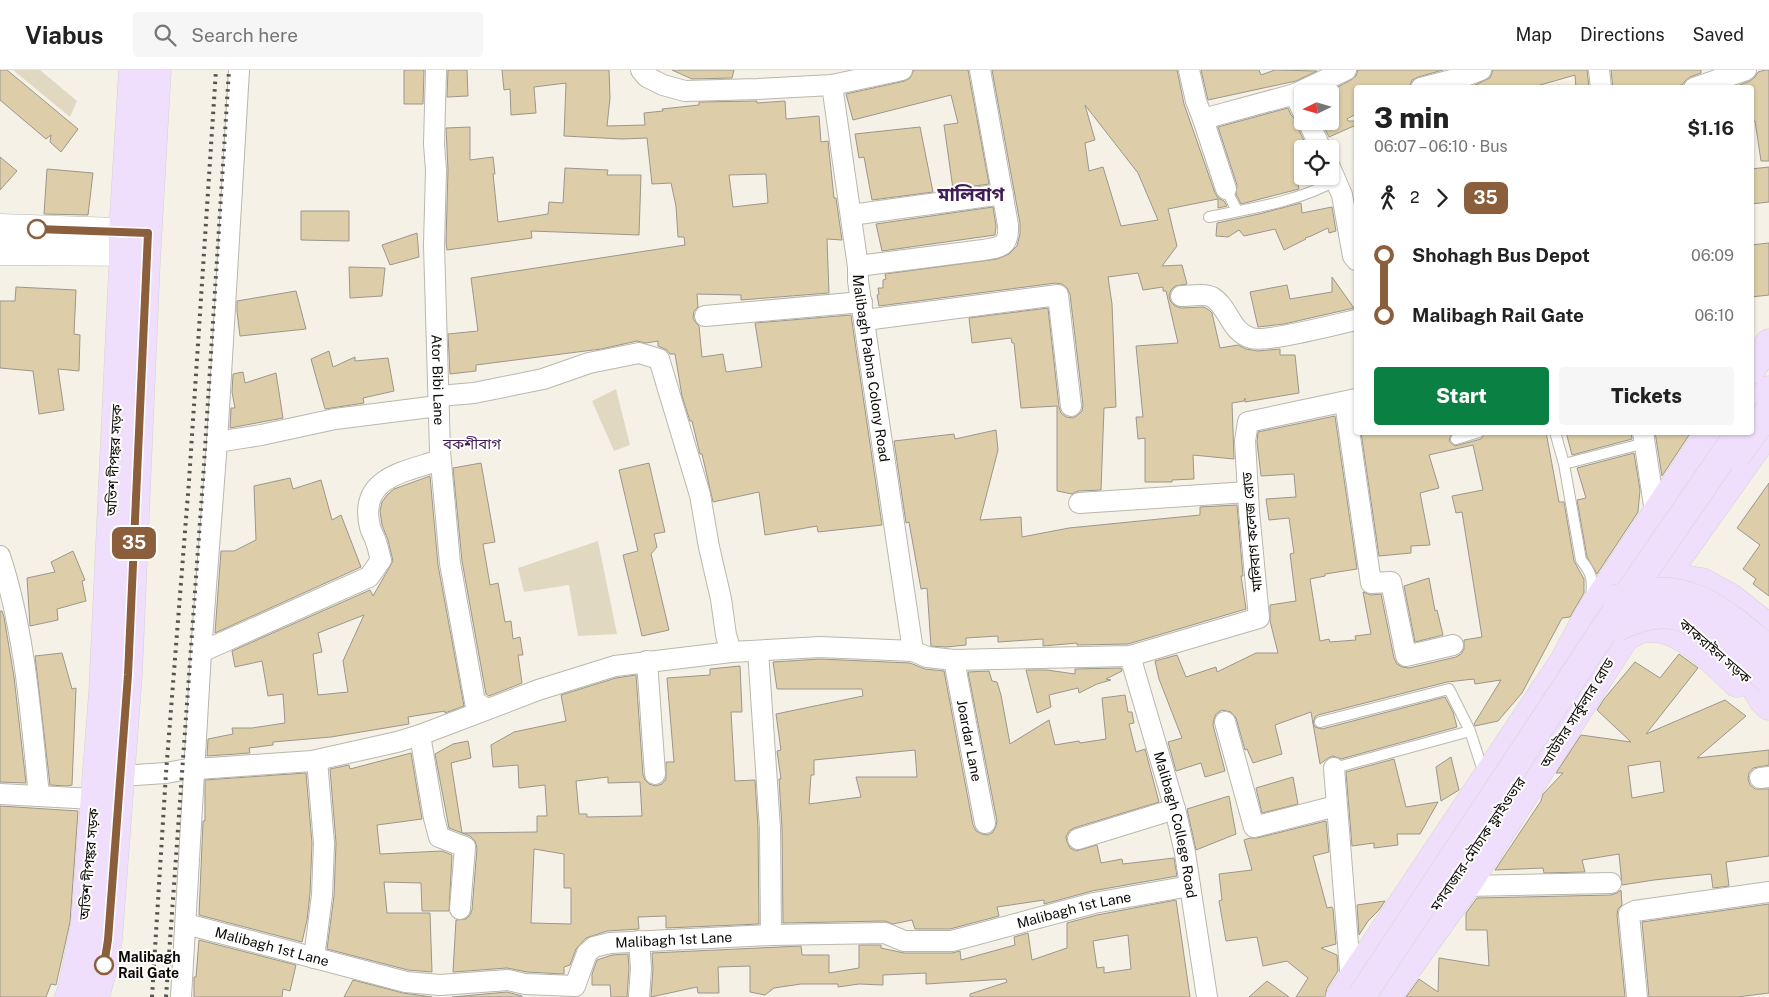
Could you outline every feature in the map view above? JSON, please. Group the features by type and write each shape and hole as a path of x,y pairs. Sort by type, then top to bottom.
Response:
{"main road":[{"name":"অতিশ দীপঙ্কর সড়ক","path":"96,997 108,940 128,675 135,242 133,70"},
{"name":"অতিশ দীপঙ্কর সড়ক","path":"69,997 85,924 135,242 157,70"},
{"path":"1754,366 1769,343"},
{"path":"1754,382 1769,360"},
{"path":"1754,412 1769,390"},
{"path":"1754,431 1769,410"},
{"name":"আউটার সার্কুলার রোড","path":"1351,993 1485,777 1564,661 1610,613 1652,584 1769,430"},
{"name":"আউটার সার্কুলার রোড","path":"1610,613 1637,542 1708,435"},
{"name":"আউটার সার্কুলার রোড","path":"1387,997 1466,886 1610,613 1718,435"},
{"name":"মগবাজার-মৌচাক ফ্লাইওভার","path":"1351,993 1610,613 1738,435"},
{"path":"1652,584 1663,558 1751,435"},
{"name":"কাকরাইল সড়ক","path":"1637,542 1652,584 1683,625 1767,695"},
{"path":"1610,613 1652,584 1702,582 1731,598 1769,628"},
{"path":"1652,584 1667,592 1692,596 1725,614 1769,650"},
{"path":"1610,613 1627,613 1647,608 1665,608 1685,612 1724,634 1769,668"},
{"path":"1610,613 1633,619 1668,614 1685,618 1730,647 1767,695"},
{"name":"মগবাজার-মৌচাক ফ্লাইওভার","path":"1375,997 1512,795 1610,613"},
{"path":"104,965 105,997"}],"street":[{"path":"181,997 201,652 217,442 239,70"},
{"name":"Ator Bibi Lane","path":"436,70 434,245 440,460 450,562 475,702 488,709"},
{"path":"641,70 646,77 684,91 832,85 902,70"},
{"path":"858,266 983,250 1003,245 1009,237 980,70"},
{"path":"1189,70 1196,101 1226,189"},
{"path":"1324,85 1346,70"},
{"path":"1432,85 1481,70"},
{"path":"1599,70 1600,85"},
{"path":"1703,85 1746,70"},
{"name":"Malibagh Pabna Colony Road","path":"832,85 858,266 858,281 914,651"},
{"path":"1203,119 1294,103"},
{"path":"1337,185 1346,212 1354,257"},
{"path":"851,215 1002,194"},
{"path":"0,228 135,242"},
{"path":"0,251 135,242"},
{"path":"705,316 864,311 1058,294 1071,406"},
{"path":"1181,296 1198,295 1212,297 1222,307 1237,330 1251,338 1274,337 1354,320"},
{"path":"217,442 438,401 543,379 589,362 638,353 659,359 700,495 726,635 731,652"},
{"path":"1351,401 1354,428"},
{"name":"মালিবাগ কলেজ রোড","path":"1130,656 1259,618 1245,441 1248,422 1351,401"},
{"path":"1355,435 1371,583 1390,582 1406,656 1453,645"},
{"path":"1644,438 1655,514 1652,584"},
{"path":"201,652 369,578 381,560 377,543 370,527 369,500 376,489 388,477 440,460"},
{"path":"1079,503 1248,492"},
{"path":"0,556 10,588 30,707 39,796"},
{"path":"120,776 317,760 420,735 538,690 614,666 647,661 731,652 820,647 914,651 927,657 954,660 1130,656"},
{"path":"758,651 770,828 771,935"},
{"name":"Malibagh College Road","path":"1130,656 1175,809 1185,853 1207,997"},
{"name":"Joardar Lane","path":"954,660 985,822"},
{"path":"647,661 655,774"},
{"path":"1224,722 1254,827 1336,806"},
{"path":"420,735 439,837 465,846 460,909"},
{"path":"314,958 322,895 324,843 317,760"},
{"path":"1334,768 1351,993"},
{"path":"0,794 94,799"},
{"path":"1078,839 1175,809"},
{"path":"1466,886 1611,883"},
{"name":"Malibagh 1st Lane","path":"186,924 406,982 440,985 508,980 525,984 575,986 587,953 594,947 610,943 771,935 885,933 904,941 952,941 1094,902 1190,886"},
{"path":"1637,997 1629,914 1635,911 1769,892"},
{"path":"639,941 642,968 639,997"}],"lane":[{"path":"1209,217 1320,190 1324,185"},
{"path":"1226,189 1237,211"},
{"path":"1456,439 1469,435"},
{"path":"1556,435 1564,464 1581,560 1590,570 1592,588 1610,613"},
{"path":"1564,464 1644,438"},
{"path":"1320,722 1449,690 1470,731 1485,777"},
{"path":"1334,768 1470,731"}],"shaded area":[{"path":"13,70 40,70 77,101 70,117"},
{"path":"616,389 630,445 614,451 592,401"},
{"path":"598,541 617,634 578,636 569,585 524,592 518,568"}],"building":[{"path":"0,70 7,70 78,129 61,152 50,142 51,135 46,139 0,100"},
{"path":"404,70 424,70 423,104 404,104"},
{"path":"448,70 467,70 468,96 447,97"},
{"path":"502,70 609,70 610,98 607,126 645,125 644,113 699,105 699,102 757,101 757,103 785,101 786,119 819,116 821,142 828,141 834,198 836,198 842,240 827,239 829,293 741,300 741,295 697,294 698,307 694,311 693,318 699,326 702,357 723,354 726,372 762,367 755,323 851,315 882,525 818,532 817,526 765,535 759,492 713,502 702,454 700,454 692,421 690,421 682,396 675,354 670,354 667,350 658,346 658,341 646,343 637,341 601,349 476,365 476,371 450,374 448,334 478,331 471,278 685,245 684,237 678,237 676,206 671,183 652,184 647,138 622,139 564,136 566,83 534,87 536,113 511,115 510,89 504,90","holes":["766,174 768,203 733,207 729,175"]},
{"path":"672,70 734,70 732,78 692,79"},
{"path":"914,70 968,70 989,184 953,189 944,125 958,123 951,95 853,120 846,94 905,81 910,78"},
{"path":"992,70 1177,70 1184,104 1215,193 1227,206 1218,208 1218,199 1168,209 1177,246 1162,266 1182,265 1187,284 1175,286 1171,290 1169,296 1171,302 1181,308 1204,307 1209,310 1212,313 1220,348 1238,345 1246,349 1258,351 1280,349 1280,355 1295,355 1299,393 1245,402 1245,398 1244,401 1232,403 1234,459 1193,455 1194,479 1172,480 1172,482 1145,482 1145,438 1138,439 1136,417 1143,417 1136,346 1178,343 1166,291 1163,291 1163,287 1143,290 1138,273 1108,277 1112,304 1116,407 1104,408 1101,490 1078,491 1072,494 1057,491 1057,406 1021,408 1014,343 1012,343 1011,338 972,343 969,318 1048,308 1059,407 1061,413 1066,417 1073,418 1082,411 1083,405 1070,294 1067,288 1062,284 1056,283 879,306 877,295 879,294 878,288 883,288 883,280 886,279 885,274 997,259 1009,254 1017,246 1020,223","holes":["1085,105 1138,173 1158,220 1121,226 1103,167 1089,171 1085,143 1095,140"]},
{"path":"1201,70 1259,70 1261,75 1275,70 1317,71 1296,81 1208,100"},
{"path":"1358,70 1443,70 1418,77 1412,80 1410,85 1354,85 1354,115 1347,119 1348,121 1354,121 1354,126 1329,137 1326,130 1339,130 1339,86 1356,76"},
{"path":"1493,70 1587,70 1589,85 1576,85 1575,75 1540,85 1475,85 1490,78"},
{"path":"1611,70 1701,70 1701,73 1690,77 1682,85 1613,85"},
{"path":"1769,70 1769,161 1761,161 1754,121 1754,85 1740,85 1750,81 1758,72"},
{"path":"1288,108 1294,118 1294,130 1299,130 1304,140 1294,140 1294,185 1298,185 1299,189 1241,204 1236,194 1237,185 1218,127"},
{"path":"470,127 470,160 493,157 498,222 548,214 549,202 563,203 565,168 608,170 607,175 641,175 639,235 531,231 532,238 447,250 448,170 446,128"},
{"path":"920,127 933,192 872,200 864,157 859,158 855,134"},
{"path":"0,157 17,171 0,190"},
{"path":"1769,167 1769,202 1754,204 1754,169"},
{"path":"47,169 93,173 88,215 44,214"},
{"path":"1301,203 1302,213 1332,207 1336,231 1329,233 1328,228 1284,250 1275,229 1244,236 1239,230 1228,237 1216,236 1217,223"},
{"path":"993,207 996,226 995,235 882,251 876,224"},
{"path":"301,211 349,211 349,241 301,240"},
{"path":"417,233 419,257 390,265 382,245"},
{"path":"1769,243 1769,295 1754,297 1754,245"},
{"path":"349,267 385,268 382,296 350,298"},
{"path":"1332,277 1354,308 1284,324 1258,327 1250,292 1287,285 1290,299 1332,292"},
{"path":"16,287 76,290 74,334 80,335 79,371 58,369 64,410 39,414 33,371 0,368 0,301 15,301"},
{"path":"296,291 306,329 240,336 237,301"},
{"path":"329,351 333,367 355,357 355,361 388,358 394,391 363,398 364,403 325,409 311,359"},
{"path":"243,372 245,383 276,373 283,418 230,428 231,408 235,408 232,392 233,374"},
{"path":"1335,416 1357,569 1325,574 1325,576 1310,579 1320,641 1329,639 1330,642 1356,640 1355,636 1371,634 1363,592 1371,595 1381,594 1394,658 1397,664 1409,668 1456,657 1464,649 1464,640 1482,637 1462,512 1456,513 1452,496 1483,490 1473,445 1429,455 1439,488 1420,493 1430,545 1411,546 1411,553 1379,556 1361,435 1451,435 1449,441 1455,446 1481,439 1484,435 1547,435 1559,502 1564,502 1574,561 1584,579 1584,593 1570,617 1562,618 1522,693 1498,721 1475,726 1474,724 1501,680 1475,684 1474,679 1447,682 1318,715 1313,723 1315,727 1322,729 1445,697 1453,712 1457,727 1341,759 1333,756 1320,764 1311,712 1275,725 1282,754 1253,763 1247,749 1245,750 1236,718 1231,712 1222,710 1216,714 1213,725 1225,771 1205,777 1201,763 1176,771 1168,742 1182,738 1159,679 1155,661 1177,655 1186,677 1216,667 1217,672 1256,653 1278,653 1270,621 1270,605 1296,601 1290,554 1294,553 1289,518 1269,520 1266,499 1296,497 1294,474 1261,476 1257,442 1258,432"},
{"path":"996,430 998,450 980,520 1021,517 1022,537 1069,528 1200,515 1200,507 1237,505 1243,576 1241,576 1246,609 1128,644 1077,645 1077,643 1043,646 1043,639 998,642 998,636 966,638 966,645 931,646 927,588 921,589 909,522 906,523 894,441 954,434 955,439"},
{"path":"1567,435 1631,435 1632,439 1572,455"},
{"path":"1655,435 1689,435 1662,476"},
{"path":"1634,453 1640,490 1638,512 1597,574 1587,557 1577,500 1586,498 1577,468"},
{"path":"481,463 495,542 483,544 490,585 498,583 505,622 511,621 513,639 520,637 523,655 518,655 522,683 489,696 486,694 462,561 453,468"},
{"path":"649,463 665,532 654,534 657,547 651,554 669,630 642,636 623,555 638,551 619,470"},
{"path":"430,476 438,565 464,706 445,713 445,711 408,717 409,724 331,737 273,742 273,745 249,748 250,753 207,756 208,739 233,734 232,728 252,728 285,723 283,694 268,696 262,661 235,667 232,651 370,590 373,596 393,561 382,525 380,511 382,502 394,489","holes":["364,615 343,661 348,692 318,695 313,654 322,652 318,633"]},
{"path":"290,478 293,489 321,480 332,520 341,515 361,567 215,633 221,551 234,551 256,540 254,486"},
{"path":"1769,483 1769,596 1753,584 1756,579 1743,569 1760,545 1737,528"},
{"path":"73,551 85,580 82,581 86,601 57,609 58,620 30,626 27,578 55,572 51,562"},
{"path":"1429,578 1435,611 1437,610 1443,635 1415,642 1404,586"},
{"path":"0,611 2,611 4,617 14,677 26,783 0,782"},
{"path":"62,653 72,689 76,688 72,785 67,786 50,785 35,656"},
{"path":"1679,654 1698,668 1646,734 1725,700 1746,716 1697,758 1769,750 1769,765 1753,768 1749,773 1748,779 1750,785 1755,789 1769,789 1769,856 1726,862 1729,886 1713,888 1711,874 1622,885 1619,854 1582,860 1585,872 1544,873 1543,868 1495,870 1541,801 1543,794 1563,773 1556,773 1581,735 1631,742 1597,710 1635,662 1660,678","holes":["1660,761 1664,792 1632,798 1628,766"]},
{"path":"820,659 910,663 925,669 944,671 973,825 976,831 988,835 993,832 997,821 968,672 989,671 992,681 997,682 1010,744 1049,720 1055,745 1106,739 1102,698 1125,695 1128,712 1132,712 1134,723 1129,724 1136,752 1145,749 1159,802 1074,828 1069,831 1066,837 1067,842 1070,848 1076,851 1097,845 1101,863 1122,859 1123,864 1174,858 1177,876 1092,891 1044,904 1044,900 997,907 999,916 950,929 915,929 912,920 893,924 885,921 783,923 782,828 779,779 781,779 777,751 781,750 776,714 863,696 862,689 777,689 773,662","holes":["915,750 917,777 856,777 861,797 809,804 811,775 814,775 814,760"]},
{"path":"740,666 742,712 731,712 735,781 755,780 758,828 759,924 666,928 666,916 638,917 639,929 607,931 586,938 576,949 570,965 564,967 564,974 527,972 507,968 453,972 456,920 466,919 472,910 477,848 475,841 470,836 462,833 537,832 537,816 547,816 545,785 519,788 518,765 493,767 491,745 514,732 566,721 561,695 616,678 636,675 643,775 649,784 656,786 662,784 666,779 666,762 674,762 667,678 710,675 710,669","holes":["608,777 608,783 640,782 642,816 587,817 587,814 579,814 576,781","534,849 564,854 564,888 571,888 571,924 531,923"]},
{"path":"1121,668 1122,671 1106,679 1111,680 1097,684 1079,693 1078,688 1049,695 1051,707 1037,713 1026,670 1047,670 1075,674 1075,669"},
{"path":"468,741 471,758 451,763 462,833 449,828 435,754 453,744"},
{"path":"411,753 422,819 377,825 380,854 442,851 452,855 449,911 422,911 421,883 384,882 387,913 430,913 432,972 408,970 327,949 334,896 336,843 330,769 349,765 350,769"},
{"path":"1451,757 1459,790 1441,801 1436,767"},
{"path":"1394,759 1406,807 1438,802 1420,834 1397,834 1398,845 1374,848 1374,843 1352,846 1346,772"},
{"path":"306,773 312,843 310,894 302,942 199,915 203,821 205,821 205,780"},
{"path":"1293,777 1298,804 1262,813 1256,788"},
{"path":"1229,796 1236,834 1196,850 1187,809"},
{"path":"0,806 78,811 70,922 56,985 51,984 46,997 0,997"},
{"path":"1326,821 1329,852 1313,856 1327,908 1332,907 1333,909 1336,944 1321,948 1337,955 1338,971 1327,988 1325,997 1296,997 1308,978 1287,961 1263,966 1257,937 1226,941 1219,901 1222,900 1219,874 1252,870 1244,840"},
{"path":"1621,890 1622,905 1618,909 1617,915 1625,997 1406,997 1419,979 1438,992 1439,958 1489,966 1487,930 1466,930 1466,913 1477,898 1611,895"},
{"path":"1176,900 1190,997 970,997 970,994 1007,982 1006,979 926,984 926,973 883,975 883,985 859,984 838,987 838,984 801,984 774,988 765,995 750,992 750,966 718,967 719,993 698,993 697,987 651,997 652,953 801,946 802,955 829,955 829,973 859,968 859,945 881,945 881,948 904,953 952,953 960,951 961,960 1015,945 1014,937 1028,933 1032,960 1067,948 1067,923 1097,915","holes":["1128,935 1131,969 1104,973 1104,967 1097,968 1093,941"]},
{"path":"1385,901 1368,921 1359,935 1357,905"},
{"path":"1769,904 1769,993 1737,997 1649,997 1642,922"},
{"path":"199,940 296,965 290,991 283,989 282,997 194,997 194,977 196,977"},
{"path":"628,954 627,997 611,997 610,985 592,985 592,974 597,960 612,955"},
{"path":"353,980 403,993 432,997 344,997"},
{"path":"1267,981 1289,997 1249,997"},
{"path":"507,992 522,997 452,997"}],"railway":[{"path":"152,997 216,70"},
{"path":"166,997 203,480 229,70"}],"bus line":[{"name":"35","path":"37,229 148,233 128,675 108,940 104,965"}],"place":[{"name":"Malibagh Rail Gate","path":"104,965"}],"district":[{"name":"মালিবাগ","path":"971,194"},
{"name":"বকশীবাগ","path":"472,443"}]}
